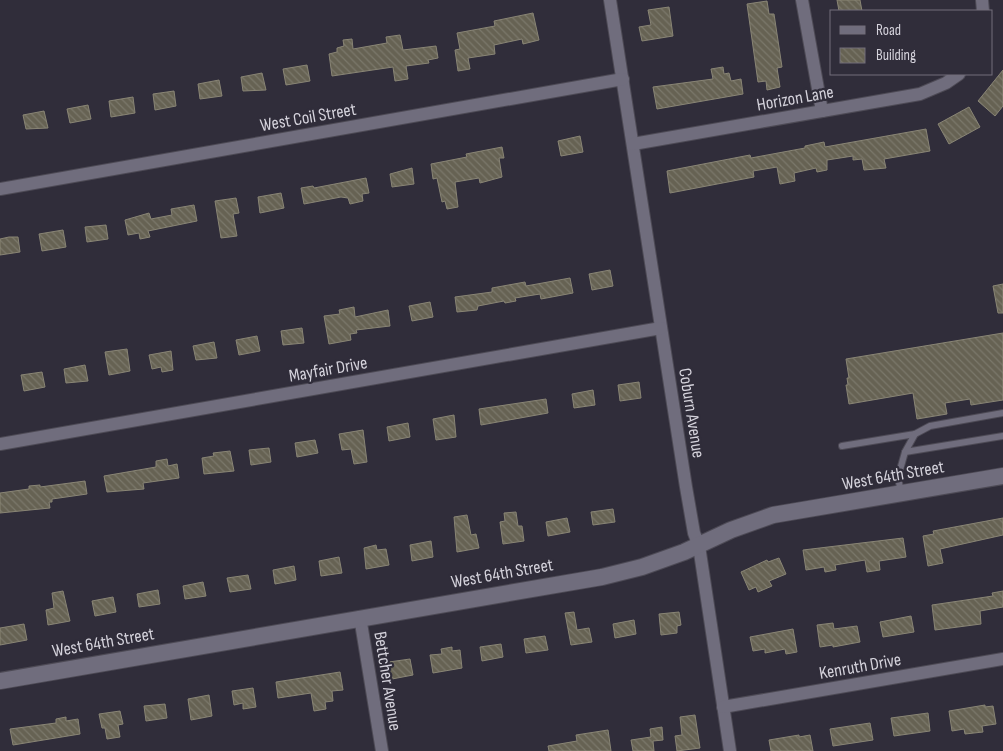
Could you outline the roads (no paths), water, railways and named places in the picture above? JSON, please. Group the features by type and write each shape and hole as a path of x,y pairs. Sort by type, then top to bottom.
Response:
{"street":[{"name":"Coburn Avenue","path":"610,0 694,533 699,546 730,751"},
{"path":"802,0 822,111"},
{"name":"Horizon Lane","path":"633,144 920,94 946,83 958,75"},
{"name":"West Coil Street","path":"0,189 623,79"},
{"name":"Mayfair Drive","path":"0,444 661,328"},
{"name":"West 64th Street","path":"0,681 360,617 602,577 642,567 699,546 731,530 773,515 1003,476"},
{"name":"Bettcher Avenue","path":"360,617 382,751"},
{"name":"Kenruth Drive","path":"723,707 1003,659"}],"lane":[{"path":"842,446 915,434 930,426 1003,413"},
{"path":"901,494 898,477 905,452 915,434"},
{"path":"905,452 1003,436"}]}
